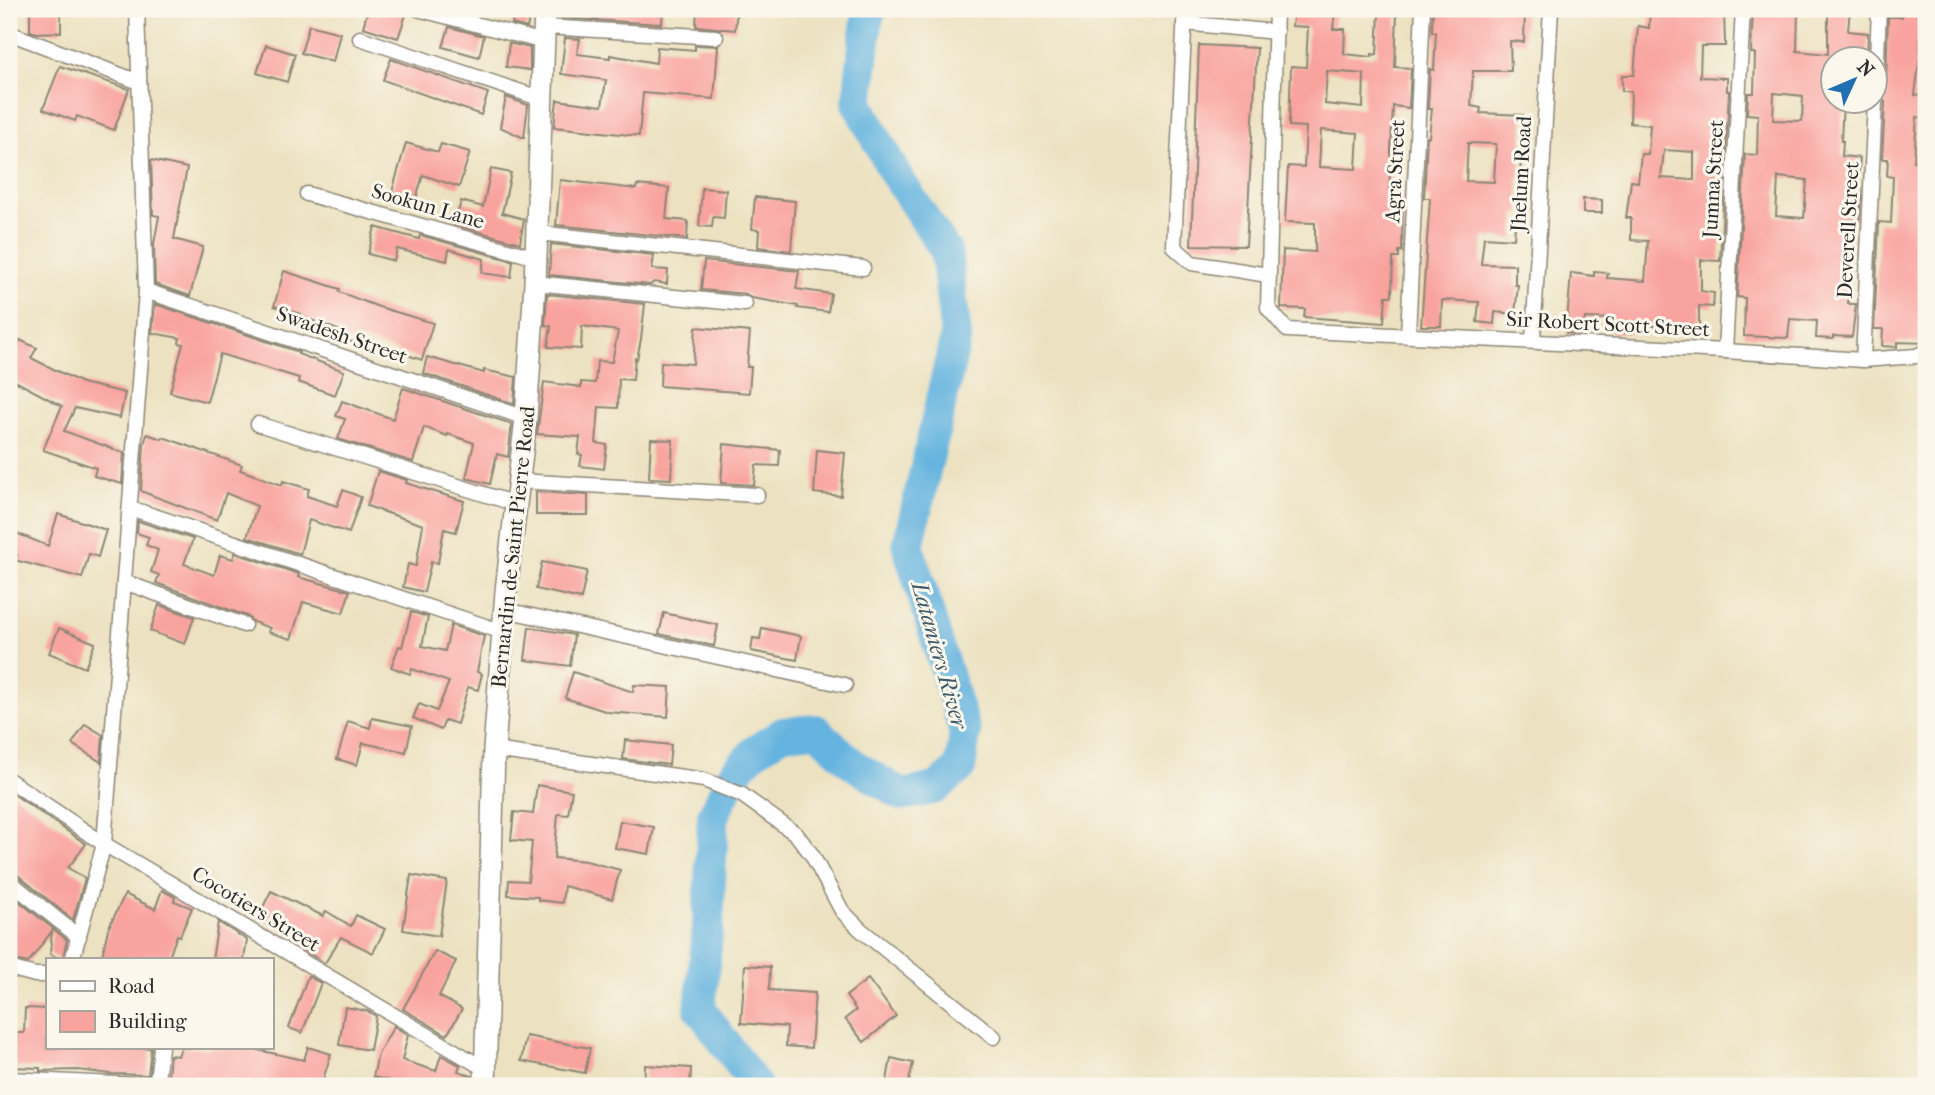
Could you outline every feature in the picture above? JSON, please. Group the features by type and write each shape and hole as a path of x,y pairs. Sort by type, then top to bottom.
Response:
{"main road":[{"name":"Bernardin de Saint Pierre Road","path":"485,1078 494,750 505,610 526,418 537,258 545,26"}],"street":[{"path":"73,958 104,844 146,291 137,9"},
{"path":"418,9 545,26 716,37"},
{"path":"1276,9 1276,32 1268,275 1192,262 1174,247 1184,16 1276,32"},
{"name":"Agra Street","path":"1408,335 1423,9"},
{"name":"Jhelum Road","path":"1533,341 1550,9"},
{"name":"Jumna Street","path":"1725,351 1743,9"},
{"path":"1877,46 1879,9"},
{"path":"9,33 139,82"},
{"path":"360,38 542,99"},
{"name":"Deverell Street","path":"1863,360 1874,116"},
{"name":"Sookun Lane","path":"307,194 537,258"},
{"path":"538,233 863,268"},
{"name":"Sir Robert Scott Street","path":"1268,275 1268,308 1287,330 1863,360 1916,356 1926,352"},
{"path":"535,283 745,304"},
{"name":"Swadesh Street","path":"146,291 526,418"},
{"path":"258,424 516,504"},
{"path":"519,481 757,495"},
{"path":"130,508 503,632"},
{"path":"124,582 244,625"},
{"path":"505,610 845,685"},
{"path":"494,750 704,780 742,796 796,834 812,855 842,911 860,930 994,1037"},
{"name":"Cocotiers Street","path":"9,780 104,844 485,1078"},
{"path":"9,881 79,937"},
{"path":"9,968 46,975"},
{"path":"9,1079 157,1086 161,1050"}],"building":[{"path":"30,9 61,9 61,32 30,31"},
{"path":"368,9 408,9 398,38 363,27"},
{"path":"514,9 532,9 527,28 512,24"},
{"path":"558,9 663,9 662,24 558,18"},
{"path":"697,9 737,10 735,30 696,26"},
{"path":"1294,9 1335,11 1333,29 1345,29 1344,54 1372,57 1372,54 1377,55 1379,13 1397,13 1395,67 1411,68 1409,108 1393,106 1389,194 1403,194 1402,251 1399,251 1399,258 1393,258 1392,296 1386,296 1384,323 1304,317 1305,309 1281,308 1283,250 1315,252 1315,223 1285,222 1288,166 1304,167 1306,127 1289,126 1291,66 1306,67 1308,27 1292,26","holes":["1327,71 1364,74 1363,108 1325,104","1321,130 1358,133 1356,169 1319,167"]},
{"path":"1433,9 1525,9 1524,42 1510,41 1511,71 1473,71 1471,106 1481,108 1480,113 1523,115 1518,177 1520,213 1516,214 1514,239 1484,237 1481,264 1515,265 1515,285 1518,285 1515,314 1495,312 1494,324 1477,322 1479,302 1442,300 1441,326 1421,326 1430,198 1424,198 1427,137 1432,109 1428,109 1430,69 1434,70 1436,32 1432,32","holes":["1468,143 1496,144 1494,182 1466,181"]},
{"path":"1650,9 1724,9 1725,46 1701,46 1700,77 1727,78 1729,91 1720,261 1701,260 1701,291 1714,293 1713,307 1699,306 1699,328 1632,325 1632,333 1612,333 1612,319 1585,318 1583,334 1566,333 1571,273 1594,276 1594,272 1608,273 1607,278 1645,281 1648,241 1631,240 1631,218 1626,218 1631,181 1638,182 1641,154 1648,154 1650,125 1630,123 1631,91 1622,91 1622,75 1634,75 1638,26 1649,28","holes":["1664,150 1694,152 1694,180 1661,178"]},
{"path":"1753,9 1777,9 1777,12 1798,13 1797,51 1820,53 1820,116 1842,116 1842,156 1860,158 1857,194 1861,194 1859,221 1848,220 1845,266 1850,266 1848,304 1856,304 1852,337 1816,338 1817,321 1790,319 1788,338 1744,336 1745,298 1737,297 1745,154 1757,155 1758,115 1747,114 1748,93 1754,93 1755,53 1751,53","holes":["1774,93 1803,96 1802,121 1773,120","1778,177 1807,180 1804,218 1776,216"]},
{"path":"1828,9 1850,9 1848,31 1868,33 1868,46 1828,46"},
{"path":"1902,9 1918,9 1918,17 1921,17 1915,95 1926,96 1926,118 1917,117 1914,161 1926,162 1926,343 1897,342 1897,347 1882,346 1883,329 1874,329 1879,222 1891,223 1893,177 1887,176 1888,159 1882,159 1884,116 1890,116 1888,17 1902,17"},
{"path":"309,25 340,33 333,62 301,53"},
{"path":"449,27 484,36 479,57 443,47"},
{"path":"565,38 580,39 577,54 610,58 610,55 656,63 657,47 695,50 695,45 718,46 714,99 643,93 639,136 554,127 557,100 602,106 606,80 561,74"},
{"path":"509,43 530,48 530,70 506,67"},
{"path":"266,45 295,54 287,82 257,73"},
{"path":"1199,45 1257,48 1246,246 1191,245"},
{"path":"391,59 488,93 481,115 383,80"},
{"path":"60,66 129,89 114,130 77,116 75,121 43,109"},
{"path":"506,97 528,105 524,138 500,127"},
{"path":"406,143 438,152 441,144 470,152 459,187 423,175 416,199 392,192"},
{"path":"151,160 187,168 174,239 203,247 190,296 155,284 154,244 159,216 153,215"},
{"path":"491,169 511,173 502,213 524,219 520,243 455,225 461,201 483,207"},
{"path":"560,180 636,189 637,185 669,188 666,219 688,221 687,239 556,225"},
{"path":"702,188 726,190 724,218 713,217 712,227 699,226"},
{"path":"755,197 795,201 791,251 758,247 759,230 752,229"},
{"path":"1583,199 1602,200 1602,213 1583,213"},
{"path":"375,227 419,239 420,235 513,261 511,277 482,273 484,259 449,249 447,261 397,249 394,261 368,254"},
{"path":"551,244 654,255 652,269 668,270 667,284 654,282 650,285 549,275"},
{"path":"704,261 799,271 796,289 831,294 828,312 797,308 798,306 752,298 746,294 701,290"},
{"path":"284,271 340,289 339,292 379,307 433,323 422,360 360,339 358,344 338,337 341,331 274,306"},
{"path":"547,294 645,304 633,380 619,379 618,408 599,407 596,443 607,445 604,469 580,466 580,437 537,434 544,382 581,387 581,382 595,383 597,361 612,362 618,331 582,326 581,349 548,347 551,326 545,325"},
{"path":"155,304 299,352 298,354 344,371 335,395 298,382 299,378 220,354 207,402 170,392 183,344 179,343 180,338 152,333"},
{"path":"696,327 750,332 747,367 751,367 749,393 660,386 661,362 693,364"},
{"path":"20,340 37,348 31,358 82,383 125,393 120,418 75,408 64,431 124,453 122,484 94,476 96,468 43,450 62,406 9,378 9,349 14,351"},
{"path":"427,357 484,373 484,370 516,377 514,404 423,373"},
{"path":"403,388 512,424 508,457 497,454 490,484 466,478 474,443 448,434 447,436 424,427 413,462 338,439 345,419 336,416 342,401 393,419"},
{"path":"147,434 162,439 163,437 242,465 240,470 282,485 283,481 309,489 307,496 337,506 343,490 361,497 349,533 309,520 300,554 247,537 257,506 226,493 217,520 143,492 144,444"},
{"path":"651,439 673,440 671,479 649,478"},
{"path":"724,444 780,450 779,466 756,465 754,485 721,483"},
{"path":"817,450 845,453 841,496 814,493"},
{"path":"378,471 407,480 406,483 464,501 456,532 444,529 438,563 431,562 424,592 403,587 408,564 416,566 423,525 367,506"},
{"path":"536,492 588,495 588,515 536,515"},
{"path":"58,514 106,530 98,557 89,554 82,578 15,560 17,555 9,551 9,530 48,546"},
{"path":"138,521 193,539 184,564 214,575 220,555 233,559 235,553 299,574 298,577 350,591 343,613 303,602 291,639 268,632 270,628 253,622 247,616 156,583 159,575 151,572 158,550 146,545 149,537 137,533"},
{"path":"542,562 587,571 581,599 536,589"},
{"path":"159,605 194,617 185,644 150,631"},
{"path":"411,612 428,617 422,646 445,651 451,625 484,636 477,672 482,674 478,690 468,687 457,724 445,720 441,730 413,718 419,704 437,711 449,682 412,669 410,674 391,667 399,646 402,647"},
{"path":"664,613 718,625 714,646 659,634"},
{"path":"529,627 574,635 570,666 525,660"},
{"path":"59,628 95,643 85,668 49,653"},
{"path":"762,628 801,636 797,660 751,651 753,638 760,639"},
{"path":"573,672 633,692 634,685 670,687 668,717 608,712 565,698"},
{"path":"372,718 412,726 406,752 363,743 357,765 337,759 348,721 370,728"},
{"path":"85,724 103,735 101,762 72,744"},
{"path":"625,740 671,745 669,765 623,759"},
{"path":"537,785 572,791 568,815 558,814 554,858 586,861 620,870 612,899 564,886 562,903 538,900 538,897 508,895 509,880 528,881 532,842 511,840 514,812 533,814"},
{"path":"9,791 86,844 68,868 85,878 73,920 15,873 9,872"},
{"path":"620,821 654,827 649,854 615,848"},
{"path":"411,875 447,881 439,936 403,930"},
{"path":"162,890 175,897 174,901 192,908 180,936 177,935 169,958 101,958 108,929 125,894 155,909"},
{"path":"271,891 323,916 326,911 351,926 356,915 385,929 373,953 341,937 325,963 303,950 308,942 258,917"},
{"path":"9,893 67,940 62,958 50,954 52,931 28,963 9,959"},
{"path":"218,922 247,940 244,958 212,958"},
{"path":"435,951 456,961 439,996 462,1009 447,1035 403,1009"},
{"path":"745,965 770,967 769,990 815,993 811,1048 786,1046 787,1027 741,1023"},
{"path":"308,976 321,983 302,1033 289,1028"},
{"path":"868,979 896,1016 864,1042 845,1019 856,1010 846,996"},
{"path":"345,1007 367,1011 376,1016 370,1050 339,1045"},
{"path":"25,1008 46,1009 46,1050 151,1050 148,1075 78,1070 40,1071 40,1068 9,1067 9,1033 24,1033"},
{"path":"394,1026 408,1035 402,1060 436,1071 441,1055 460,1065 458,1071 472,1076 472,1086 413,1086 373,1077 378,1054"},
{"path":"526,1036 590,1048 585,1073 521,1061"},
{"path":"308,1047 331,1054 321,1086 167,1086 170,1055 178,1056 180,1050 258,1050 304,1060"},
{"path":"891,1058 913,1063 908,1086 886,1086"},
{"path":"645,1065 691,1068 690,1086 644,1086"}],"waterway":[{"name":"Lataniers River","path":"756,1086 700,1009 708,925 713,816 733,775 755,751 783,733 816,730 854,765 902,795 936,788 960,768 965,733 908,546 956,336 946,251 895,174 858,104 867,20 871,9"}]}
